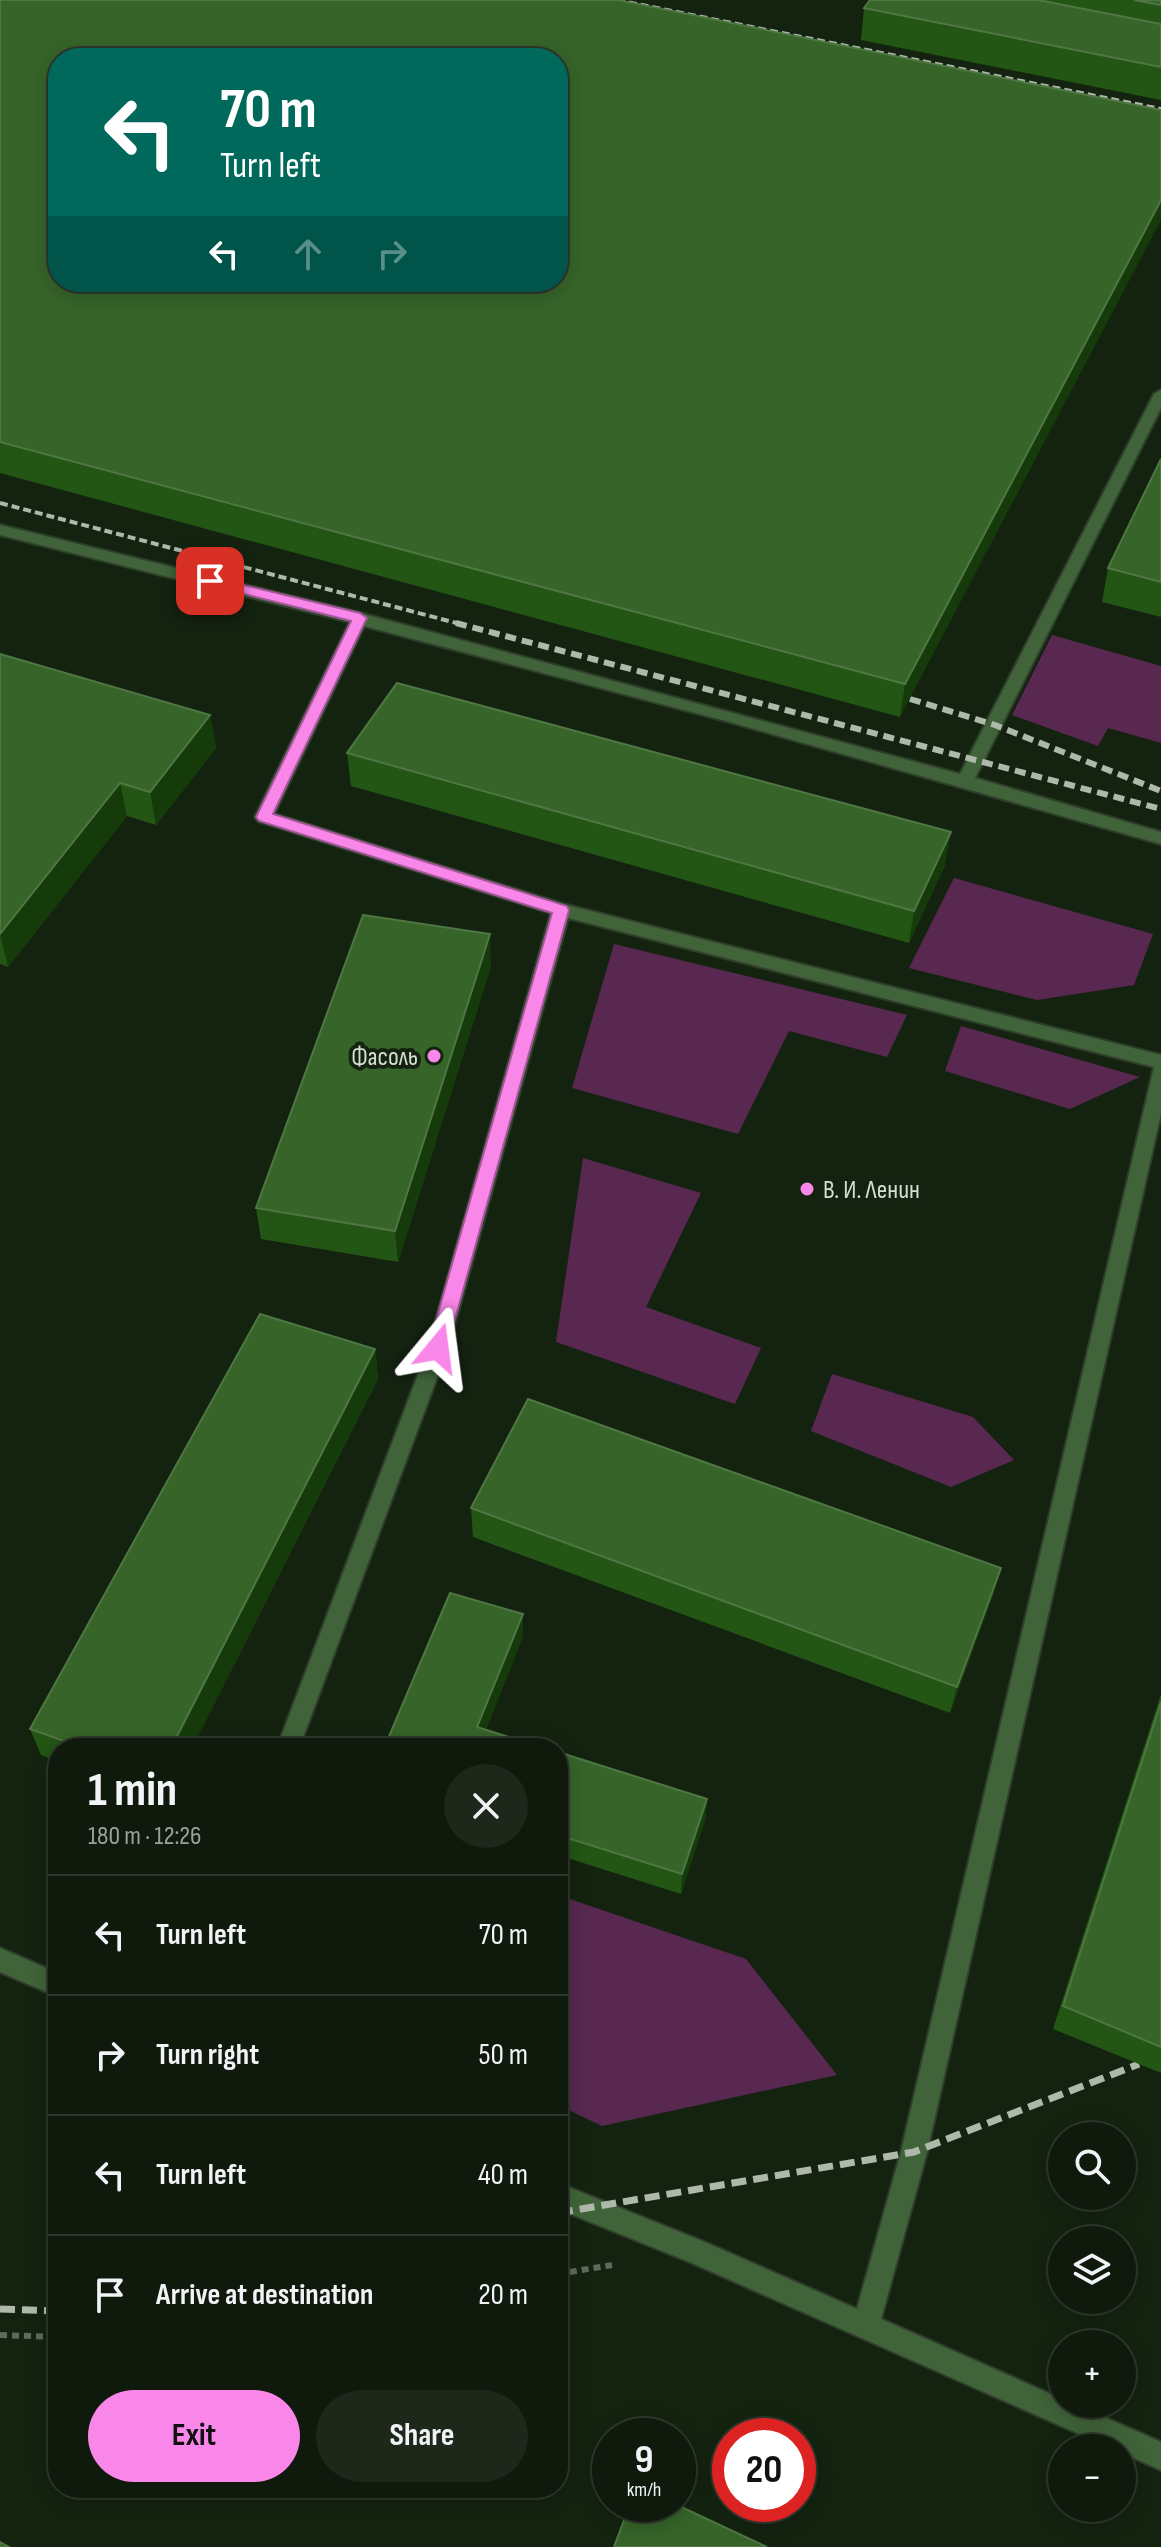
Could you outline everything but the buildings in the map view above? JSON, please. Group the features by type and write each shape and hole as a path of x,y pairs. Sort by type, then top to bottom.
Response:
{"lane":[{"path":"966,780 1161,394"},
{"path":"0,530 360,618 966,780 1161,838"},
{"path":"360,618 264,817 561,910 1161,1062"},
{"path":"292,1738 438,1348 561,910"},
{"path":"866,2325 914,2152 1161,1071"},
{"path":"0,1960 48,1981"},
{"path":"568,2200 866,2325 1161,2456"}],"path":[{"path":"0,2335 48,2337"}],"shaded area":[{"path":"1052,635 1161,666 1161,743 1108,728 1098,746 1012,715"},
{"path":"954,878 1153,934 1134,985 1037,1000 909,968"},
{"path":"614,944 907,1015 887,1057 789,1031 738,1134 572,1088"},
{"path":"961,1026 1140,1077 1070,1109 945,1071"},
{"path":"583,1158 701,1193 646,1307 761,1348 735,1404 556,1342"},
{"path":"832,1374 973,1417 1014,1460 951,1487 811,1431"},
{"path":"568,1898 746,1959 837,2075 602,2126 568,2110"}],"railway":[{"path":"617,0 1161,109"},
{"path":"0,503 464,625"},
{"path":"456,623 1161,809"},
{"path":"910,699 995,725 1161,791"},
{"path":"568,2211 914,2152 1139,2064"},
{"path":"0,2309 48,2311"}],"place":[{"name":"Фасоль","path":"434,1056"},
{"name":"В. И. Ленин","path":"807,1189"}],"route":[{"path":"210,581 360,618 264,817 561,910 438,1348"}]}
